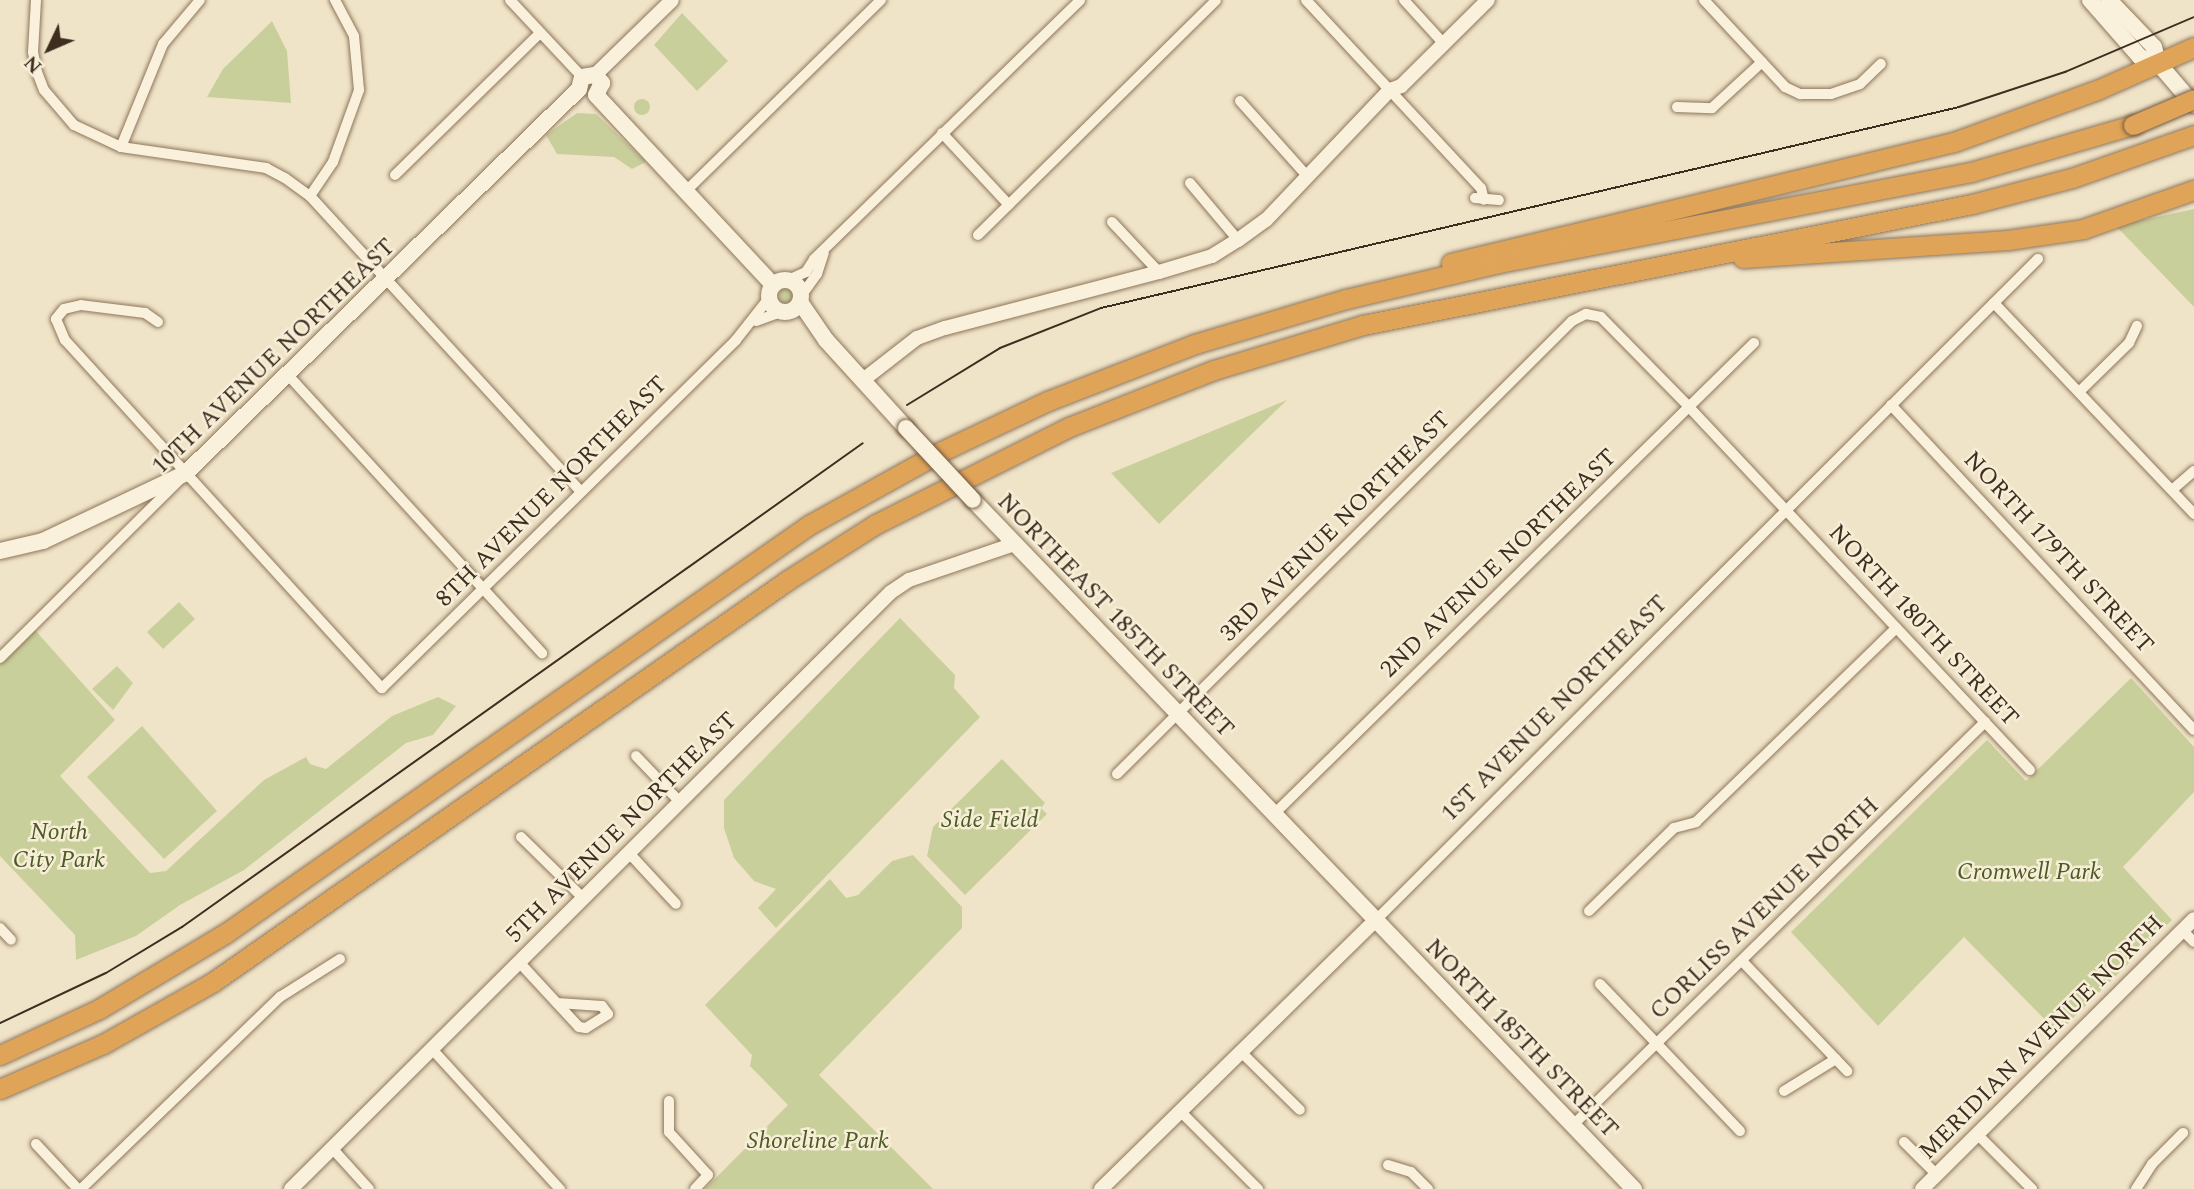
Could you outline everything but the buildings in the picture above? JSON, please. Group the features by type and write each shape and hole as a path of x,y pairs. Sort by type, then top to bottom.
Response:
{"highway":[{"path":"1384,289 1480,253 1715,202 1954,142 2194,47"},
{"path":"0,1055 99,1009 216,939 730,577 859,495 977,434 1121,371 1270,320 1384,289 1971,172 2133,125 2194,102"},
{"path":"0,1089 103,1044 213,982 772,590 876,524 998,460 1153,393 1313,339 1438,307 2020,193 2156,151 2194,135"},
{"path":"1696,258 1801,257 2007,240 2083,229 2194,190"}],"main road":[{"path":"2090,0 2140,57 2158,63"},
{"path":"2109,0 2154,47 2158,63 2194,102"},
{"path":"585,80 585,95 596,95 777,288"},
{"name":"10TH AVENUE NORTHEAST","path":"186,473 387,279 585,80"},
{"name":"NORTHEAST 185TH STREET","path":"826,340 783,312 777,288 797,286 801,299 826,340 906,428 1375,921"},
{"path":"783,312 801,299"},
{"path":"0,551 43,541 186,473"},
{"name":"NORTH 185TH STREET","path":"1375,921 1634,1189"}],"street":[{"path":"36,0 33,52 44,90 74,125 121,147 266,168 310,196 580,491"},
{"path":"121,147 163,44 200,0"},
{"path":"310,196 333,162 359,90 360,65 354,36 335,0"},
{"path":"510,0 585,80"},
{"name":"10TH AVENUE NORTHEAST","path":"585,80 672,0"},
{"path":"686,191 881,0"},
{"name":"8TH AVENUE NORTHEAST","path":"186,473 382,688 750,324 777,288 806,272 942,133 1080,0"},
{"path":"978,236 1216,0"},
{"path":"1306,0 1481,188 1479,199 1499,200"},
{"path":"1404,0 1444,44"},
{"path":"863,380 918,338 945,328 1212,256 1266,220 1390,90 1401,86 1488,0"},
{"path":"1703,0 1785,86 1800,94 1830,94 1850,87 1867,80 1881,64"},
{"path":"395,175 540,33"},
{"path":"1677,107 1712,108 1762,62"},
{"path":"1240,101 1308,177"},
{"path":"942,133 1009,205"},
{"path":"1189,183 1238,240"},
{"path":"1112,222 1159,272"},
{"name":"8TH AVENUE NORTHEAST","path":"801,299 817,274 824,253"},
{"name":"1ST AVENUE NORTHEAST","path":"1103,1188 1375,921 2038,258"},
{"path":"1994,303 2081,390 2194,514"},
{"path":"158,322 145,313 81,304 64,309 56,319 65,340 186,473"},
{"name":"8TH AVENUE NORTHEAST","path":"750,324 783,312"},
{"name":"NORTH 180TH STREET","path":"1586,314 1601,317 1689,407 2030,770"},
{"name":"3RD AVENUE NORTHEAST","path":"1116,774 1572,321 1586,314"},
{"path":"2081,390 2129,343 2137,326"},
{"name":"2ND AVENUE NORTHEAST","path":"1273,815 1754,343"},
{"path":"288,375 542,653"},
{"name":"NORTH 179TH STREET","path":"1891,405 2194,730"},
{"path":"2172,490 2194,471"},
{"name":"10TH AVENUE NORTHEAST","path":"0,658 186,473"},
{"name":"5TH AVENUE NORTHEAST","path":"291,1189 891,592 909,580 1014,544"},
{"path":"1589,911 1674,828 1696,822 1896,628"},
{"name":"CORLISS AVENUE NORTH","path":"1572,1126 1743,962 1985,722"},
{"path":"636,756 680,802"},
{"path":"521,837 583,898"},
{"path":"629,853 676,904"},
{"name":"MERIDIAN AVENUE NORTH","path":"1922,1189 2194,919"},
{"path":"0,928 11,940"},
{"path":"2182,930 2194,942"},
{"path":"36,1144 79,1189 280,997 340,959"},
{"path":"519,962 557,1003"},
{"path":"1743,962 1847,1071"},
{"path":"1600,984 1740,1131"},
{"path":"432,1049 560,1189"},
{"path":"1242,1053 1300,1110"},
{"path":"1783,1091 1836,1059"},
{"path":"669,1101 669,1132 708,1175 695,1189"},
{"path":"1181,1112 1258,1189"},
{"path":"2136,1189 2152,1164 2183,1133"},
{"path":"1977,1134 2032,1189"},
{"path":"1904,1142 1936,1174"},
{"path":"332,1148 369,1189"},
{"path":"1388,1165 1411,1172 1429,1189"}],"green space":[{"path":"682,13 728,61 697,91 654,45"},
{"path":"272,21 287,51 291,103 207,97 223,69"},
{"path":"639,99 645,99 650,107 648,113 639,115 634,110 634,104"},
{"path":"577,113 596,114 646,162 632,169 614,157 557,154 546,135"},
{"path":"2194,209 2194,307 2116,226"},
{"path":"787,288 795,296 787,304 779,296"},
{"path":"1287,400 1159,524 1111,473"},
{"path":"179,602 195,619 163,649 147,632"},
{"path":"900,618 955,675 954,688 980,717 776,928 758,908 776,889 754,881 734,858 724,828 724,800"},
{"name":"North City Park","path":"35,630 115,720 60,776 150,873 166,871 264,780 306,757 310,764 326,769 392,716 438,697 456,706 433,735 406,743 244,870 180,905 136,936 76,960 75,935 0,856 0,664"},
{"path":"117,666 133,683 113,710 92,689"},
{"name":"Cromwell Park","path":"2131,678 2194,747 2194,792 2123,867 2172,920 2058,1033 1964,937 1878,1026 1791,932 1987,740 2026,781"},
{"path":"142,726 217,811 164,859 87,777"},
{"name":"Side Field","path":"1002,759 1045,803 1041,808 1047,814 965,895 927,856 933,827"},
{"name":"Shoreline Park","path":"913,855 962,907 962,928 819,1075 933,1189 705,1189 788,1105 750,1066 752,1055 705,1005 830,879 846,898 858,895 892,861"}],"tram line":[{"path":"907,405 1000,348 1101,308 1959,107 2065,72 2194,17"},
{"path":"0,1023 106,973 182,927 863,443"}]}
